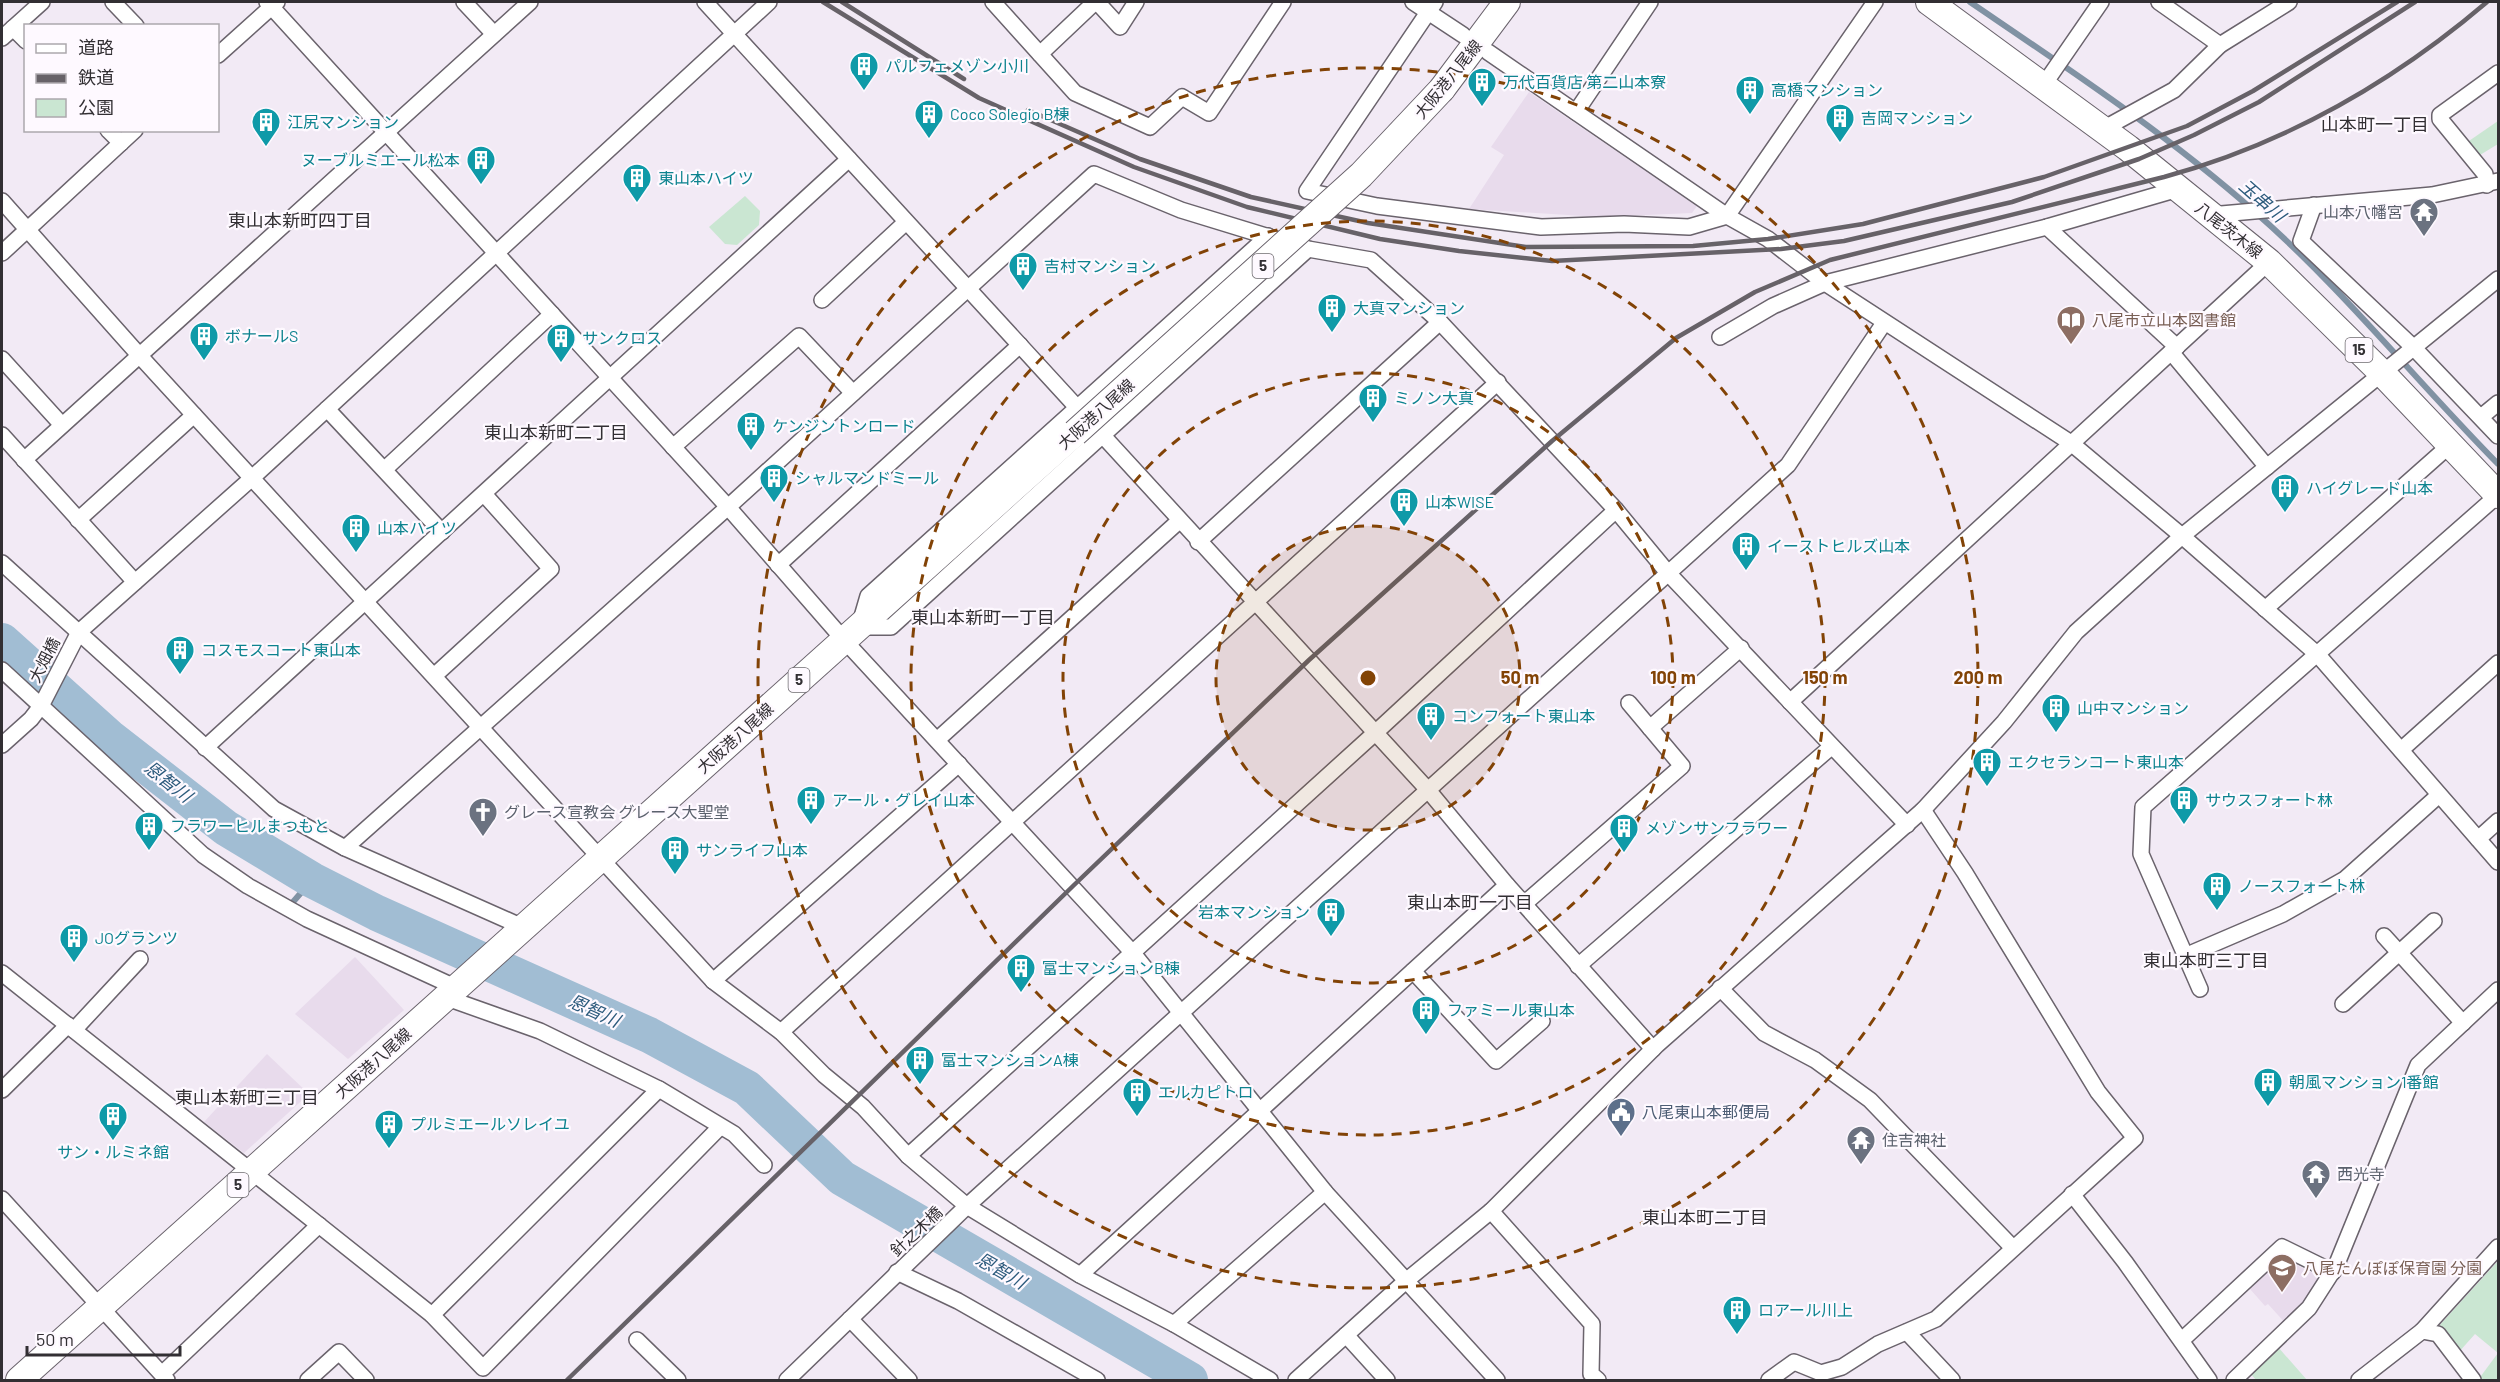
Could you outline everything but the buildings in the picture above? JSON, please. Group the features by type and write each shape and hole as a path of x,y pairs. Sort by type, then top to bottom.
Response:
{"main road":[{"name":"大阪港八尾線","path":"19,1380 1361,175 1442,89 1507,2"},
{"name":"八尾茨木線","path":"1941,5 2043,86 2103,129 2269,262 2387,370 2450,445 2498,495"}],"street":[{"path":"24,40 7,33 42,2"},
{"path":"113,2 134,24"},
{"path":"464,2 494,34"},
{"path":"24,460 384,131 530,2"},
{"path":"705,2 1198,542 1428,790 1507,885 1653,1049"},
{"path":"79,632 252,478 769,2"},
{"path":"993,2 1076,93 1150,128 1182,97 1209,112 1283,2"},
{"path":"1040,54 1096,2 1120,27 1136,2"},
{"path":"1413,2 1431,6 1463,35"},
{"path":"1576,112 1650,2"},
{"path":"1431,6 1307,191 1377,206 1541,228 1624,224 1689,227 1726,216 1875,2"},
{"path":"2043,86 2101,2"},
{"path":"2159,2 2220,45"},
{"path":"2103,129 2174,90 2220,45 2289,2"},
{"path":"219,54 272,3 384,131 611,378 778,565 851,633 937,740 1132,952 1325,1192 1497,1380"},
{"path":"1488,52 1726,216 1768,239 1825,284 2071,443 2318,655 2499,862"},
{"path":"2493,183 2440,119 2440,114 2499,73"},
{"path":"110,132 121,144"},
{"path":"2,253 133,132"},
{"path":"205,748 849,159"},
{"path":"345,848 728,507 1094,174 1181,210 1308,249 1371,260 1440,321 1498,382 1616,510 1668,573 1907,825"},
{"path":"2209,215 2432,195 2493,183"},
{"path":"1720,337 1773,306 1825,284 2047,227 2178,189"},
{"path":"2,201 194,416 367,601 713,981 781,1032 824,1075 863,1107 963,1211 1174,1324 1270,1380"},
{"path":"2314,205 2301,241 2499,436"},
{"path":"822,300 906,222"},
{"path":"2047,227 2174,350 2267,467"},
{"path":"851,633 868,596 1268,236"},
{"path":"851,633 891,627 1308,249"},
{"path":"1790,702 2269,262"},
{"path":"1296,1380 1407,1280 1491,1211 1653,1049 1923,810 2004,722 2076,632 2182,536 2499,279"},
{"path":"386,469 552,314"},
{"path":"1198,542 1440,321"},
{"name":"針之木橋","path":"787,1380 963,1211 1788,465 1884,323"},
{"path":"673,447 799,336 853,393"},
{"path":"778,565 1020,345"},
{"path":"2,359 62,425"},
{"path":"781,1032 1012,820 1498,382"},
{"path":"2481,417 2499,402"},
{"path":"327,409 386,469 442,532"},
{"path":"78,520 194,416"},
{"path":"2,435 135,582"},
{"path":"2265,609 2450,445"},
{"path":"434,676 550,569 484,494"},
{"path":"2200,988 2141,854 2143,807 2498,495"},
{"path":"908,1156 1375,733 1616,510"},
{"path":"937,740 1179,521"},
{"path":"2,563 274,809 345,848 525,928"},
{"name":"大畑橋","path":"3,741 31,719 41,705 79,632"},
{"path":"1650,728 1741,648"},
{"path":"2401,750 2499,663"},
{"path":"2,670 203,855 239,880 307,919 452,993 540,1031 659,1089 734,1134 764,1166"},
{"path":"1524,904 1682,766 1629,703"},
{"path":"1578,966 1832,747"},
{"path":"713,981 959,764"},
{"path":"2185,956 2283,914 2345,879 2439,795"},
{"path":"1769,1380 1794,1362 1821,1373 1842,1367 1878,1344 1936,1319 2135,1138 2098,1092 1965,873 1923,810"},
{"path":"2478,839 2499,821"},
{"path":"1080,1275 1507,885"},
{"path":"2343,1004 2434,921"},
{"path":"2384,936 2463,1023"},
{"path":"2,1090 71,1028 140,959"},
{"path":"1413,971 1496,1061 1542,1021"},
{"path":"2,973 432,1315 483,1368 720,1126"},
{"path":"1720,988 1764,1033 1815,1060 1870,1100 2013,1248"},
{"path":"2234,1380 2309,1308 2333,1272 2375,1175 2418,1065 2499,990"},
{"path":"432,1315 659,1089"},
{"path":"1174,1324 1325,1192"},
{"path":"2072,1194 2182,1340 2209,1380"},
{"path":"2,1199 165,1377 319,1225"},
{"path":"1491,1211 1592,1324 1591,1378"},
{"path":"2359,1380 2422,1331 2499,1246"},
{"path":"2182,1340 2282,1247 2333,1272"},
{"path":"897,1272 958,1301 1097,1380"},
{"path":"850,1319 909,1380"},
{"path":"2422,1331 2438,1334 2473,1380"},
{"path":"1907,1332 1952,1380"},
{"path":"1346,1335 1387,1380"},
{"path":"637,1340 678,1380"},
{"path":"308,1380 339,1352 366,1380"}],"shaded area":[{"path":"1529,92 1697,206 1692,213 1600,217 1469,209 1504,155 1491,147"},
{"path":"355,957 404,1010 348,1059 295,1014"},
{"path":"267,1054 309,1094 244,1153 204,1122"},
{"name":"八尾たんぽぽ保育園 分園","path":"2286,1260 2315,1274 2319,1284 2287,1325 2268,1304 2265,1306 2250,1289 2274,1263"}],"green space":[{"path":"2498,121 2498,144 2480,155 2466,143"},
{"path":"745,196 760,211 759,225 737,245 725,244 709,227"},
{"path":"2498,1261 2498,1353 2475,1334 2458,1353 2437,1328"},
{"path":"2278,1347 2307,1380 2256,1380 2250,1373"},
{"path":"2498,1353 2498,1380 2478,1380"}],"waterway":[{"name":"玉串川","path":"1970,2 2152,129 2255,212 2319,272 2498,464"},
{"name":"恩智川","path":"2,641 109,737 226,828 312,880 377,913 649,1035 747,1088 842,1178 1190,1380"},
{"path":"293,902 312,880"}],"railway":[{"path":"823,2 979,98 1134,167 1247,207 1380,239 1459,251 1552,261 1781,249 1844,241 2012,202 2139,159 2194,135 2259,102 2415,2"},
{"path":"842,2 964,79"},
{"path":"1028,110 1140,159 1251,197 1368,223 1526,247 1693,246 1768,239 1863,224 2044,177 2187,126 2253,91 2397,2"},
{"path":"567,1380 1073,886 1309,660 1552,441 1676,338 1755,292 1830,260 2164,177 2252,147 2335,108 2375,84 2413,59 2487,2"}],"place":[{"name":"パルフェメゾン小川","path":"864,92"},
{"name":"万代百貨店 第二山本寮","path":"1482,108"},
{"name":"高橋マンション","path":"1750,116"},
{"name":"Coco Solegio B棟","path":"929,140"},
{"name":"吉岡マンション","path":"1840,144"},
{"name":"江尻マンション","path":"266,148"},
{"name":"ヌーブルミエール松本","path":"481,186"},
{"name":"東山本ハイツ","path":"637,204"},
{"name":"山本八幡宮","path":"2424,238"},
{"name":"吉村マンション","path":"1023,292"},
{"name":"大真マンション","path":"1332,334"},
{"name":"八尾市立山本図書館","path":"2071,346"},
{"name":"ボナールS","path":"204,362"},
{"name":"サンクロス","path":"561,364"},
{"name":"ミノン大真","path":"1373,424"},
{"name":"ケンジントンロード","path":"751,452"},
{"name":"シャルマンドミール","path":"774,504"},
{"name":"ハイグレード山本","path":"2285,514"},
{"name":"山本WISE","path":"1404,528"},
{"name":"山本ハイツ","path":"356,554"},
{"name":"イーストヒルズ山本","path":"1746,572"},
{"name":"コスモスコート東山本","path":"180,676"},
{"name":"山中マンション","path":"2056,734"},
{"name":"コンフォート東山本","path":"1431,742"},
{"name":"エクセランコート東山本","path":"1987,788"},
{"name":"アール・グレイ山本","path":"811,826"},
{"name":"サウスフォート林","path":"2184,826"},
{"name":"グレース宣教会 グレース大聖堂","path":"483,838"},
{"name":"フラワーヒルまつもと","path":"149,852"},
{"name":"メゾンサンフラワー","path":"1624,854"},
{"name":"サンライフ山本","path":"675,876"},
{"name":"ノースフォート林","path":"2217,912"},
{"name":"岩本マンション","path":"1331,938"},
{"name":"JOグランツ","path":"74,964"},
{"name":"富士マンションB棟","path":"1021,994"},
{"name":"ファミール東山本","path":"1426,1036"},
{"name":"富士マンションA棟","path":"920,1086"},
{"name":"朝風マンション1番館","path":"2268,1108"},
{"name":"エルカピトロ","path":"1137,1118"},
{"name":"八尾東山本郵便局","path":"1621,1138"},
{"name":"サン・ルミネ館","path":"113,1142"},
{"name":"プルミエールソレイユ","path":"389,1150"},
{"name":"住吉神社","path":"1861,1166"},
{"name":"西光寺","path":"2316,1200"},
{"name":"八尾たんぽぽ保育園 分園","path":"2282,1294"},
{"name":"ロアール川上","path":"1737,1336"}],"district":[{"name":"山本町一丁目","path":"2375,125"},
{"name":"東山本新町四丁目","path":"300,221"},
{"name":"東山本新町二丁目","path":"556,433"},
{"name":"東山本新町一丁目","path":"983,618"},
{"name":"東山本町一丁目","path":"1470,903"},
{"name":"東山本町三丁目","path":"2206,961"},
{"name":"東山本新町三丁目","path":"247,1098"},
{"name":"東山本町二丁目","path":"1705,1218"}]}
